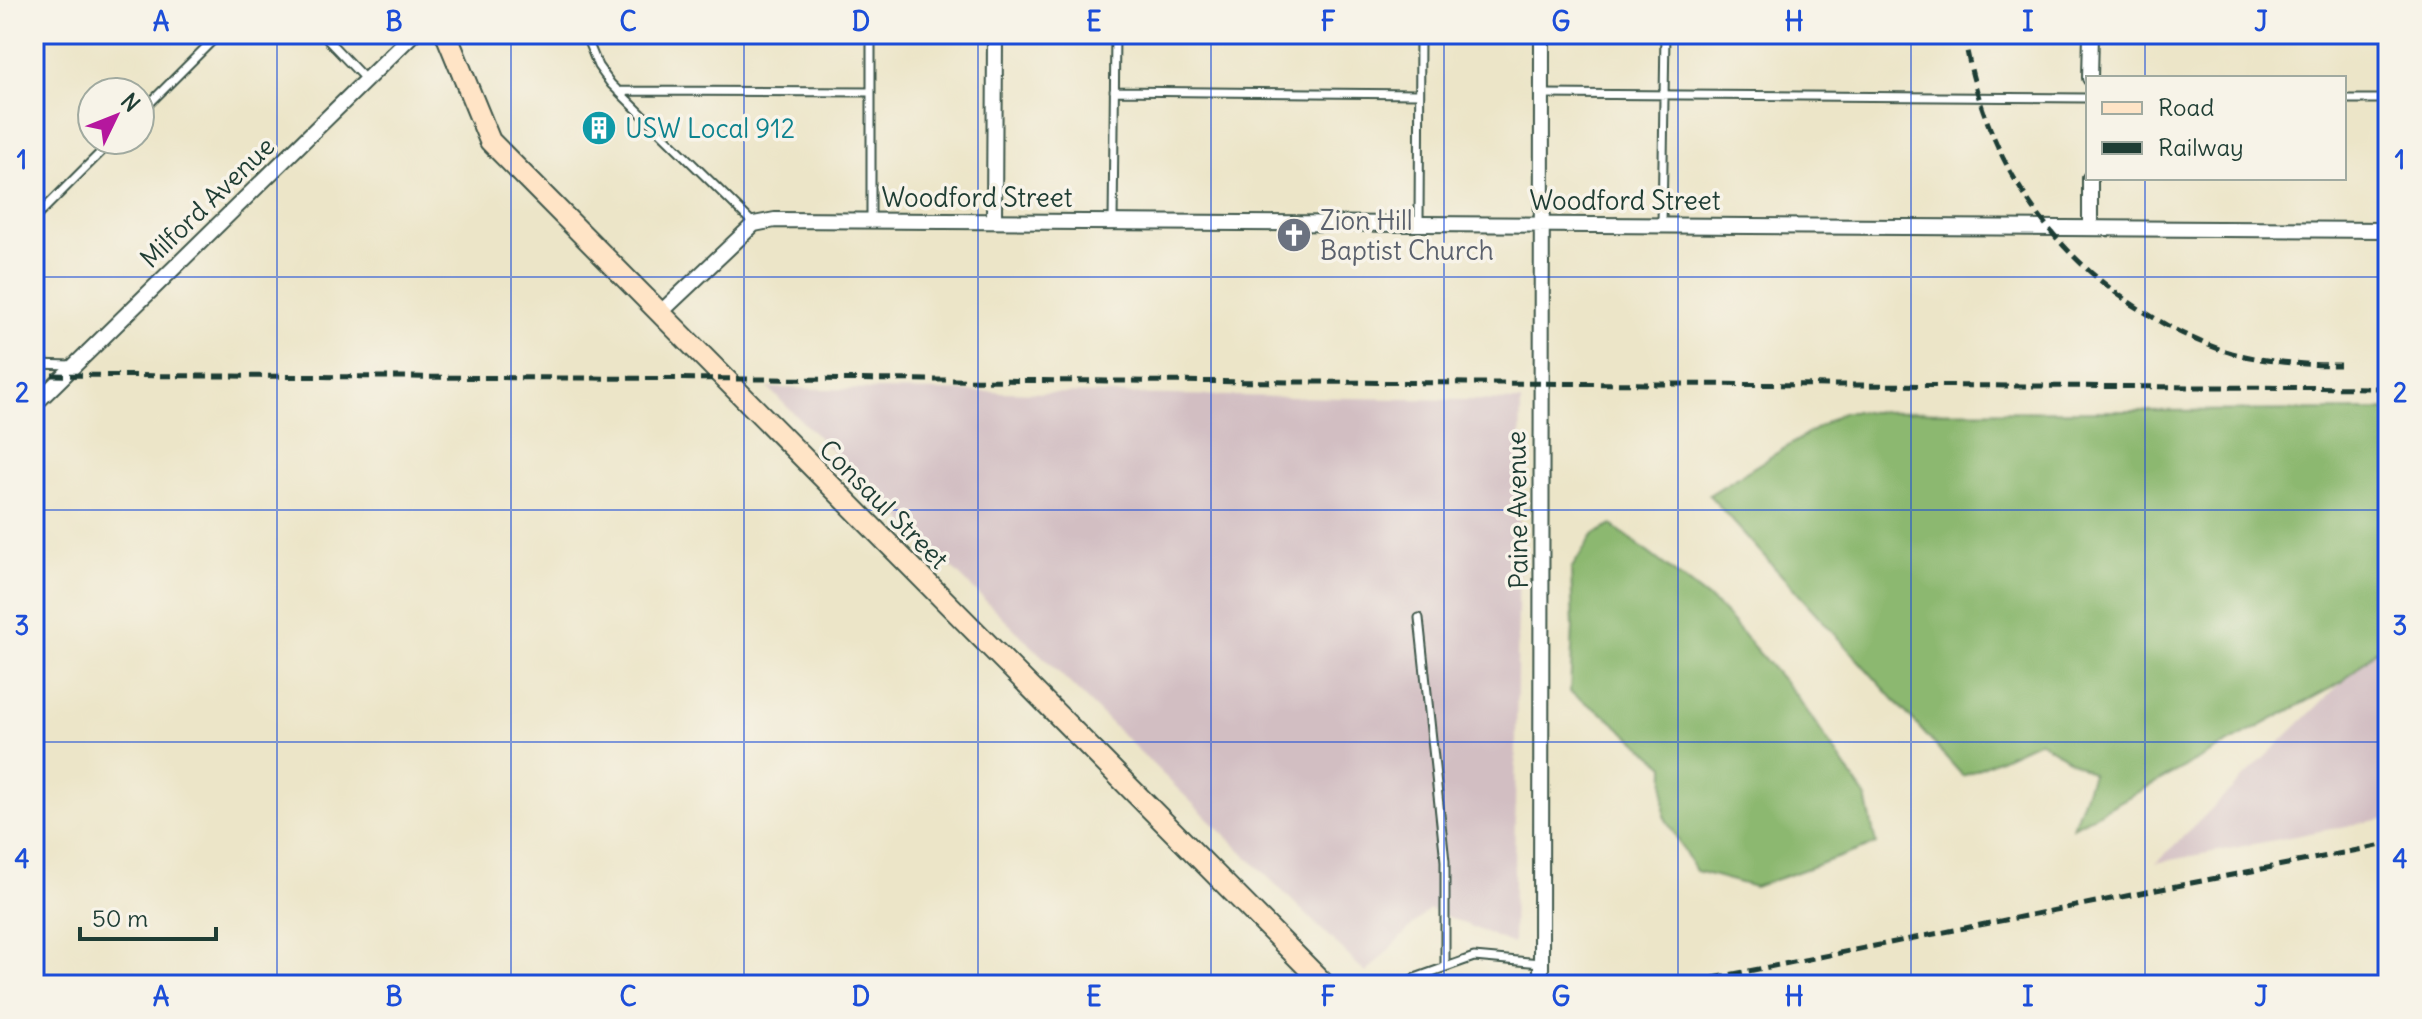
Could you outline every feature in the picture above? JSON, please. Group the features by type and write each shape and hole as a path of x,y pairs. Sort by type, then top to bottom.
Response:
{"street":[{"name":"Milford Avenue","path":"34,405 413,34"},
{"name":"Consaul Street","path":"446,34 490,141 1325,985"},
{"path":"994,221 995,34"},
{"name":"Paine Avenue","path":"1541,985 1542,34"},
{"path":"2090,76 2091,34"},
{"path":"2090,180 2090,227"},
{"name":"Woodford Street","path":"754,224 775,220 2388,230"},
{"path":"659,314 754,224"}],"lane":[{"path":"156,97 219,34"},
{"path":"322,34 366,80"},
{"path":"585,34 598,66 618,91 754,224"},
{"path":"871,34 871,221"},
{"path":"1113,222 1115,34"},
{"path":"1419,223 1420,34"},
{"path":"1662,225 1665,34"},
{"path":"618,91 871,92"},
{"path":"1114,91 1419,94"},
{"path":"1542,94 2086,98"},
{"path":"2346,99 2388,99"},
{"path":"34,219 97,156"},
{"path":"34,364 75,365"},
{"path":"1419,618 1445,861 1445,967"},
{"path":"1407,985 1415,978 1474,957 1541,963"}],"shaded area":[{"path":"768,388 1521,401 1513,944 1429,909 1366,973"},
{"path":"2388,639 2388,818 2156,863 2342,682"}],"green space":[{"path":"2388,410 2388,639 2342,682 2073,827 2092,774 2039,741 1963,776 1709,495 1843,412"},
{"path":"1612,525 1718,606 1796,695 1866,797 1876,844 1755,887 1696,871 1664,816 1665,766 1606,716 1570,692 1573,627 1571,569 1593,535"}],"railway":[{"path":"1964,34 1985,116 2021,190 2072,255 2103,283 2160,322 2219,349 2272,361 2340,365"},
{"path":"34,375 2388,388"},
{"path":"1678,985 2388,844"}],"place":[{"name":"USW Local 912","path":"599,128"},
{"name":"Zion Hill Baptist Church","path":"1294,235"}]}
